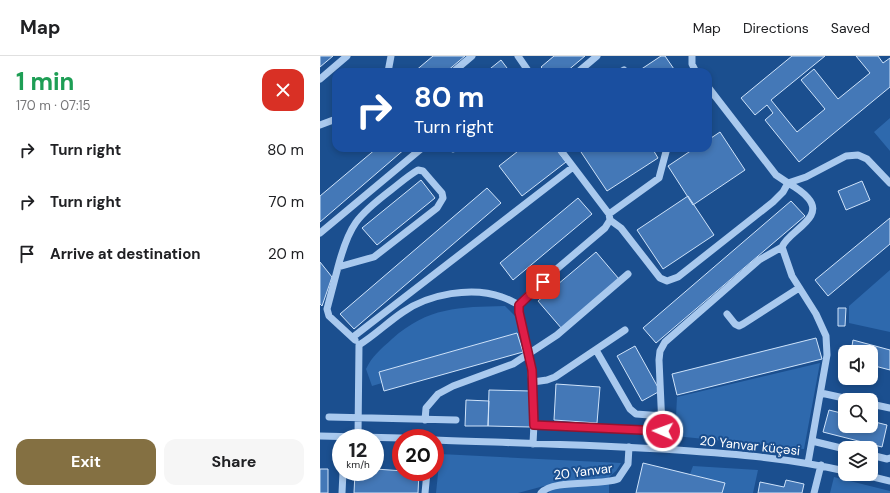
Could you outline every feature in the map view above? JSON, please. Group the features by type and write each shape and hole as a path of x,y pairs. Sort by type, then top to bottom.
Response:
{"street":[{"path":"333,68 347,56"},
{"path":"389,68 391,56"},
{"path":"458,68 472,56"},
{"path":"518,56 527,68"},
{"path":"583,68 597,56"},
{"path":"692,56 692,64 694,68"},
{"path":"320,79 332,69"},
{"path":"663,449 663,416 659,360 660,351 664,342 759,260 782,247 786,239 809,219 813,212 808,197 776,175 712,92"},
{"path":"320,125 332,120"},
{"path":"320,233 417,152"},
{"path":"562,152 610,217 621,228 660,278 667,280 678,277 773,202 783,192 788,183 806,177 846,156 858,155 867,159 890,183"},
{"path":"533,444 533,382 529,354 519,312 519,305 532,290 605,228 610,217 659,178 666,152"},
{"path":"353,337 573,167"},
{"path":"338,267 374,257 437,208 443,198 442,192 423,171 418,170 365,210 355,223 343,248 338,267 327,309 329,316 336,324 353,337 359,345 359,429"},
{"path":"782,247 792,276 816,314 826,336 827,355 808,463"},
{"path":"425,420 426,408 438,394 453,386 513,364 529,354 557,335 628,274"},
{"path":"727,314 735,324 739,326 799,288"},
{"path":"359,345 376,334 402,312 435,297 451,293 488,294 502,297 519,305"},
{"path":"533,382 555,377 625,330"},
{"path":"596,350 623,401 630,409 636,414 663,416"},
{"path":"821,393 838,397"},
{"path":"878,405 890,408"},
{"path":"329,417 456,420"},
{"path":"534,425 663,431"},
{"path":"320,436 332,436"},
{"name":"20 Yanvar küçəsi","path":"444,440 629,447 733,454 808,463 838,469"},
{"path":"812,441 838,447"},
{"name":"20 Yanvar","path":"541,493 551,486 605,482 618,479 628,464 629,447"},
{"path":"878,457 886,459 890,458"},
{"path":"814,493 821,465"},
{"path":"878,478 890,481"},
{"path":"342,493 343,481"},
{"path":"425,493 426,481"}],"shaded area":[{"path":"890,118 890,151 874,132"},
{"path":"890,270 890,332 849,323 849,306"},
{"path":"505,306 516,317 529,350 523,352 517,333 379,372 382,383 372,386 366,369 371,360 392,339 405,328 418,320 459,308"},
{"path":"820,363 804,449 675,436 677,397"},
{"path":"444,454 621,463 616,471 609,477 609,493 549,493 550,489 544,486 518,493 436,493 437,481 444,481"},
{"path":"693,466 758,470 753,493 722,493 724,483 690,474"},
{"path":"834,477 838,478 838,481 850,481 890,491 890,493 830,493"}],"building":[{"path":"320,56 333,56 320,67"},
{"path":"433,56 465,56 451,68 419,68"},
{"path":"554,56 585,56 571,68 541,67"},
{"path":"661,56 665,56 673,68 643,68"},
{"path":"792,56 825,56 771,100 797,132 825,109 801,80 814,69 838,99 870,73 856,56 878,56 883,63 890,58 890,87 799,162 765,120 773,113 767,105 755,115 741,98"},
{"path":"501,60 507,68 491,68"},
{"path":"720,132 745,170 693,205 668,166 689,152 712,152 712,137"},
{"path":"372,152 401,152 320,222 320,196"},
{"path":"517,152 558,152 566,162 522,196 499,166"},
{"path":"581,152 654,152 658,158 607,191"},
{"path":"421,180 435,198 377,245 362,228"},
{"path":"862,181 870,200 846,210 838,191"},
{"path":"487,188 501,203 354,329 340,314"},
{"path":"688,196 714,235 663,269 637,230"},
{"path":"578,198 592,214 513,280 500,263"},
{"path":"791,201 805,216 656,343 643,328"},
{"path":"890,218 890,244 828,296 815,280"},
{"path":"596,252 619,279 562,329 538,301"},
{"path":"320,262 332,277 322,306 320,304"},
{"path":"838,308 846,308 845,326 838,326"},
{"path":"517,333 523,352 384,391 379,372"},
{"path":"816,338 822,359 677,395 672,374"},
{"path":"853,340 872,345 852,345"},
{"path":"635,346 660,391 642,401 617,356"},
{"path":"878,347 890,350 890,370 878,367"},
{"path":"556,384 600,387 597,423 554,420"},
{"path":"489,390 531,391 530,427 488,426"},
{"path":"466,400 489,401 488,426 465,426"},
{"path":"829,410 838,412 838,433 878,433 878,423 887,425 882,447 878,446 878,441 858,441 823,432"},
{"path":"643,463 725,483 722,493 636,493"},
{"path":"320,469 328,469 328,493 320,493"},
{"path":"384,470 392,470 392,481 419,481 418,493 354,493 355,481 384,481"},
{"path":"786,480 804,484 802,493 758,493 760,482 784,487"}],"route":[{"path":"543,282 523,299 519,305 519,312 532,370 534,425 663,431"}]}
